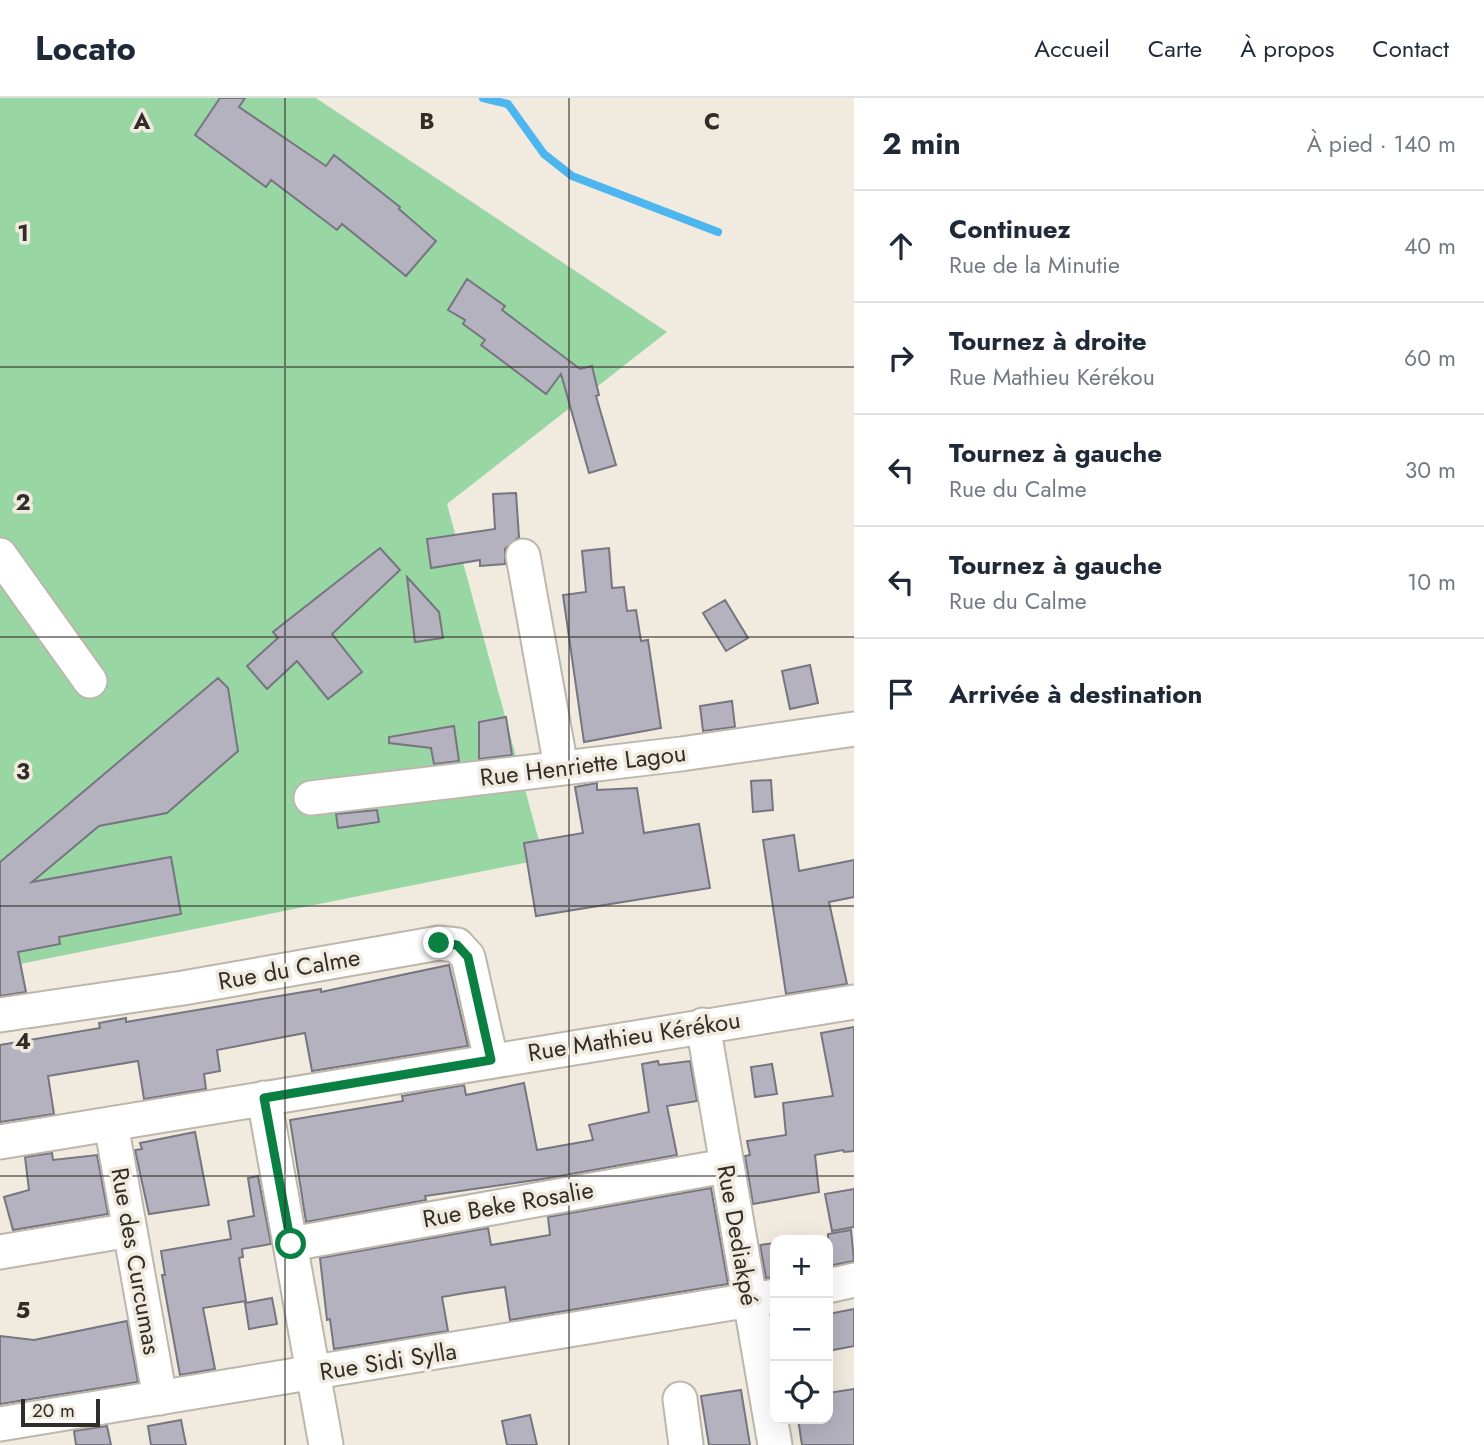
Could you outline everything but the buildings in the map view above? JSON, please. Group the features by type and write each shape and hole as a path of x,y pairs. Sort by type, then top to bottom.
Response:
{"street":[{"path":"0,555 90,681"},
{"path":"523,556 561,767"},
{"name":"Rue Henriette Lagou","path":"312,798 854,729"},
{"name":"Rue du Calme","path":"0,1015 183,988 439,943 457,945 468,957 491,1060"},
{"name":"Rue Mathieu Kérékou","path":"0,1142 854,1002"},
{"name":"Rue Dediakpé","path":"703,1025 725,1166 762,1299 775,1445"},
{"path":"264,1098 326,1445"},
{"name":"Rue des Curcumas","path":"111,1124 160,1398"},
{"name":"Rue Beke Rosalie","path":"291,1244 725,1166"},
{"path":"0,1252 130,1230"},
{"path":"833,1285 854,1280"},
{"name":"Rue Sidi Sylla","path":"0,1424 762,1299"},
{"path":"680,1399 686,1445"}],"green space":[{"path":"0,98 316,98 667,332 447,504 544,859 0,968"}],"waterway":[{"path":"483,98 508,104 544,154 572,176 718,232"}],"route":[{"path":"291,1244 264,1098 491,1060 468,957 464,949 457,945 439,943"}]}
